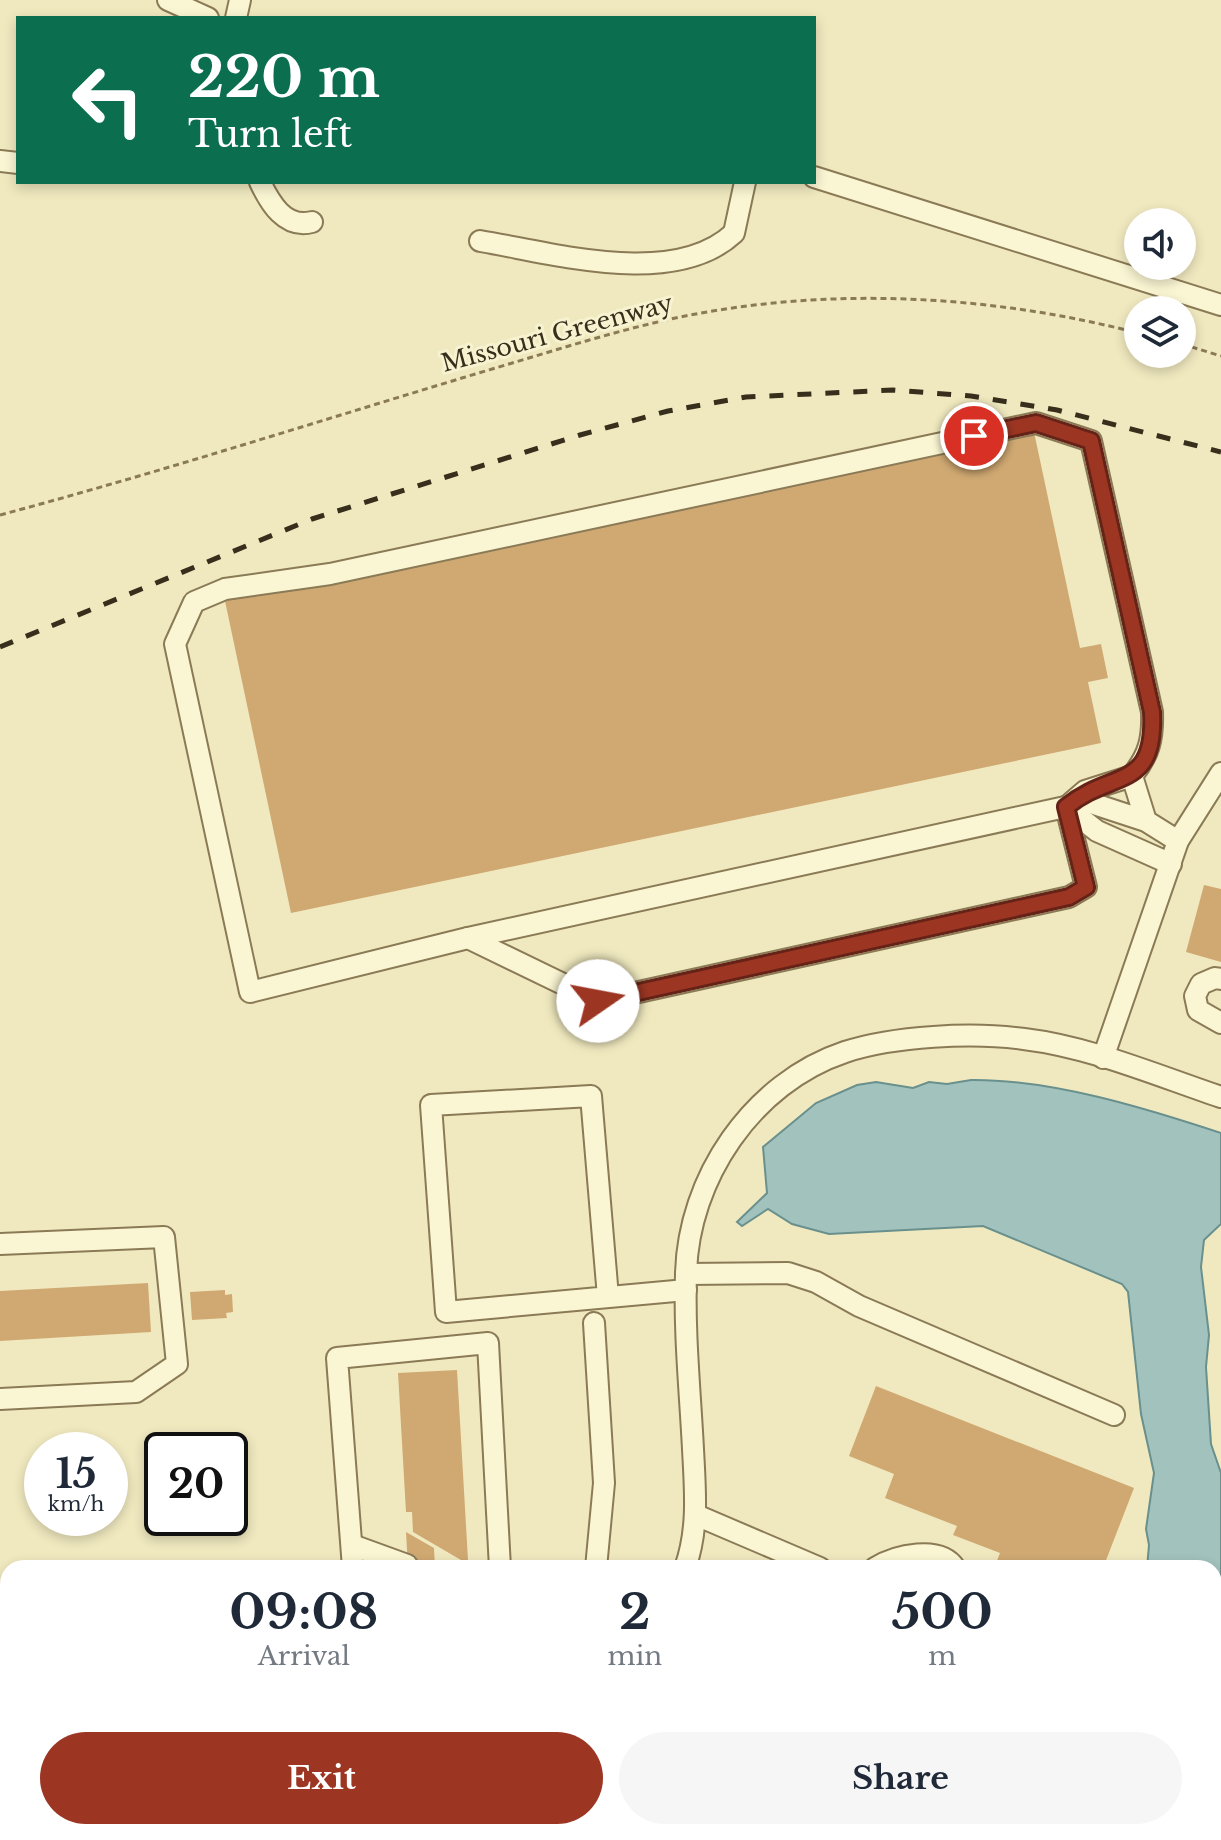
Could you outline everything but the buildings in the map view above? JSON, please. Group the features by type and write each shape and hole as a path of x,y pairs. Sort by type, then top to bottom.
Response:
{"street":[{"path":"168,0 204,16"},
{"path":"816,178 1221,305"},
{"path":"261,184 273,206 288,220 302,225 312,222"},
{"path":"480,241 637,265 666,261 710,250 734,233 745,184"},
{"path":"1066,807 1085,791 1132,776 1147,758 1153,735 1152,712 1091,441 1036,423 330,574 225,589 194,602 175,644 250,992 468,938 1066,807 1088,802 1146,821 1178,841"},
{"path":"1103,1058 1178,841 1221,773"},
{"path":"1132,776 1146,821"},
{"path":"1066,807 1097,831 1171,864"},
{"path":"468,938 598,1001 1069,897 1086,887 1066,807"},
{"path":"1221,979 1215,978 1201,984 1195,996 1198,1010 1221,1023"},
{"path":"687,1560 696,1515 686,1282 688,1238 697,1200 722,1151 759,1106 796,1077 841,1053 893,1042 983,1036 1026,1039 1103,1058 1221,1097"},
{"path":"608,1297 591,1096 431,1105 446,1312 608,1297 686,1282 788,1273 816,1282 859,1306 1114,1415"},
{"path":"0,1244 164,1237 177,1364 136,1392 0,1399"},
{"path":"594,1323 604,1483 597,1560"},
{"path":"353,1560 337,1358 488,1343 500,1560"},
{"path":"696,1515 801,1560"},
{"path":"352,1545 393,1560"},
{"path":"892,1560 902,1555 919,1555 940,1560"}],"path":[{"name":"Missouri Greenway","path":"0,515 600,336 720,310 784,302 915,300 1005,308 1124,330"},
{"path":"1196,348 1221,356"}],"water":[{"path":"971,1080 1033,1084 1130,1105 1221,1133 1221,1224 1204,1240 1201,1267 1209,1335 1206,1367 1211,1444 1221,1473 1221,1560 1148,1560 1146,1529 1154,1473 1141,1414 1128,1292 1122,1284 983,1226 829,1234 792,1224 768,1209 742,1226 737,1222 767,1193 763,1147 816,1103 857,1085 876,1082 913,1088 929,1082 947,1084"}],"railway":[{"path":"0,647 312,519 580,435 668,411 746,397 893,390 971,396 1057,410 1221,452"}],"route":[{"path":"598,1001 1069,897 1086,887 1066,807 1085,791 1132,776 1147,758 1153,735 1152,712 1091,441 1036,423 974,436"}]}
